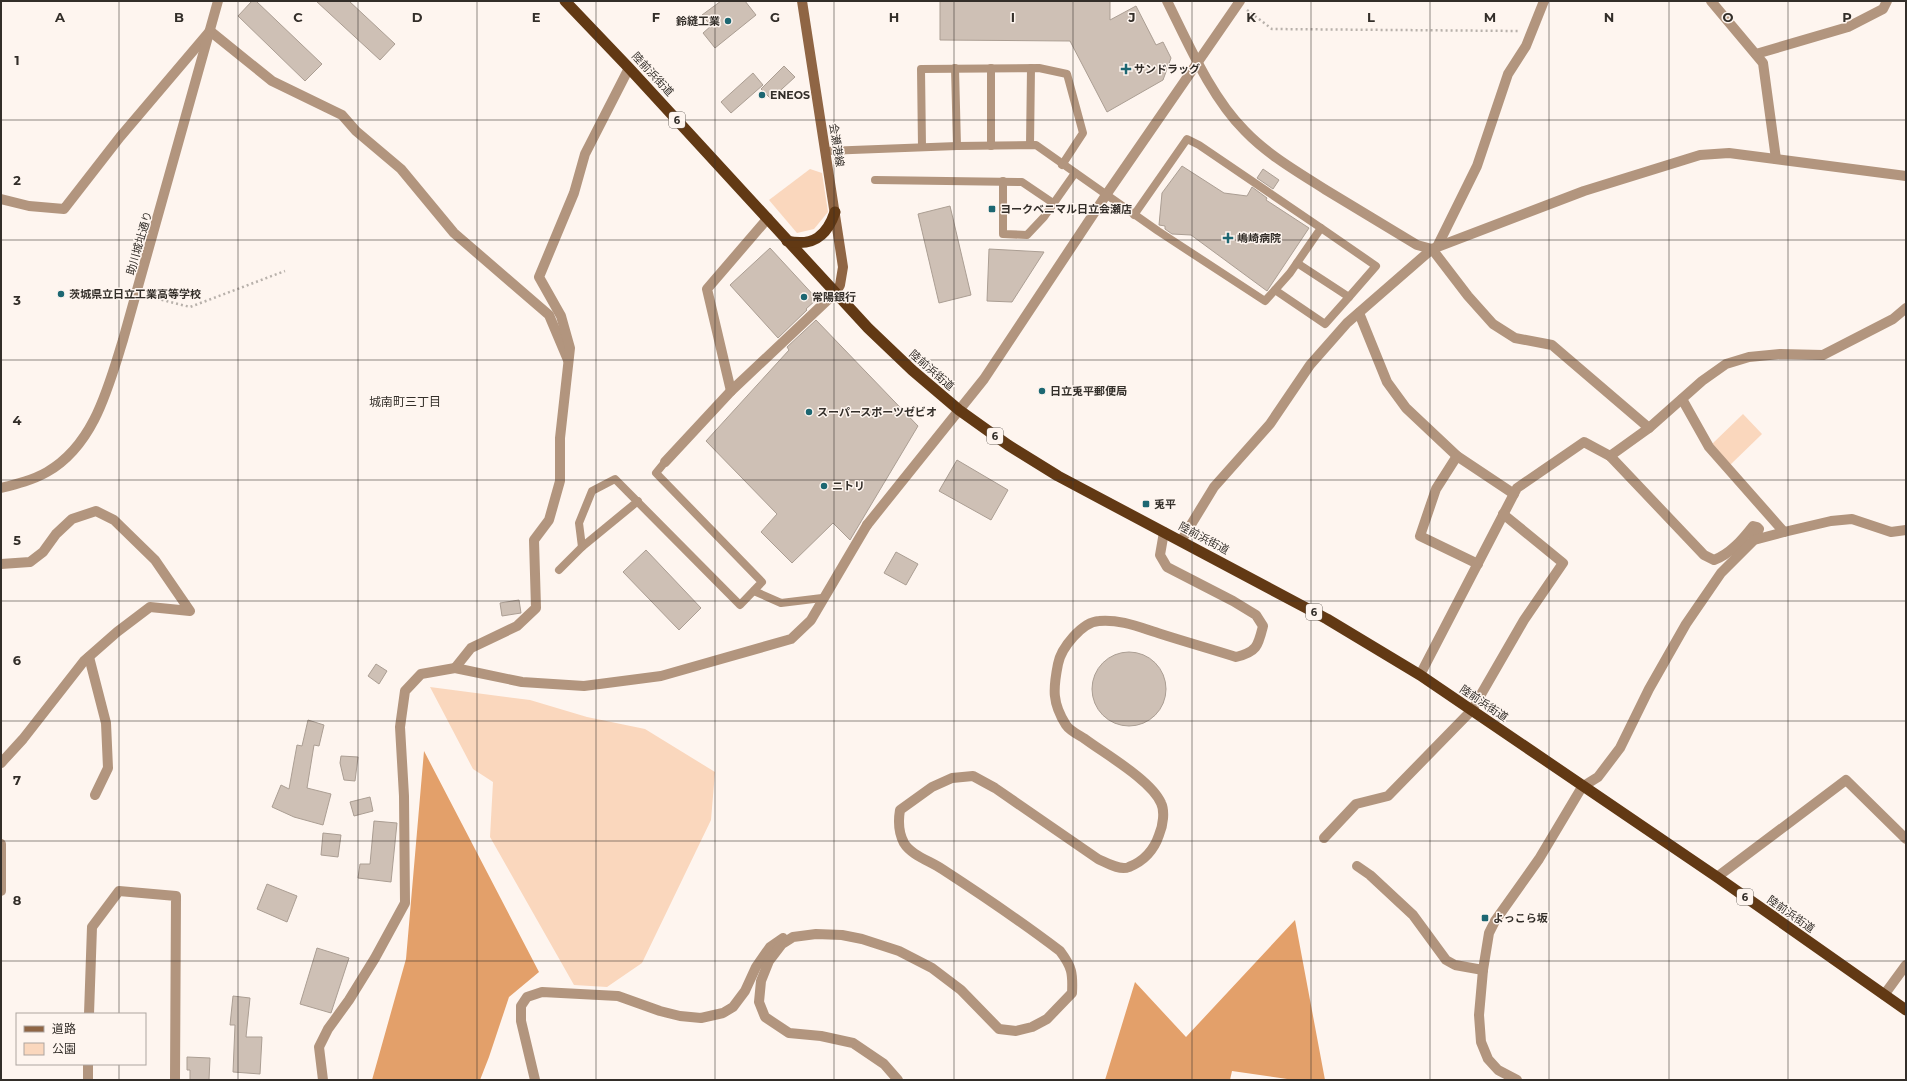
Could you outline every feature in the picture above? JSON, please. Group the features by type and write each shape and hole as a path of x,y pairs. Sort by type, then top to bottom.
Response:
{"highway":[{"name":"陸前浜街道","path":"565,1 630,68 868,328 896,355 959,410 1008,445 1058,476 1327,619 1420,675 1582,787 1717,877 1906,1010"},
{"path":"787,241 796,243 816,239 825,232 832,222 835,212"}],"main road":[{"name":"会瀬港線","path":"802,1 843,267 840,285 836,292"}],"street":[{"name":"助川城址通り","path":"1,488 27,481 47,472 62,461 80,443 93,421 108,387 137,293 218,1"},
{"path":"1167,1 1198,63 1227,110 1244,130 1262,146 1298,172 1417,245 1435,248 1468,296 1493,324 1515,338 1552,345 1649,428"},
{"path":"1435,248 1477,166 1508,74 1526,46 1544,1"},
{"path":"1712,1 1763,63 1776,159"},
{"path":"1756,54 1848,27 1883,9 1887,1"},
{"path":"323,1080 319,1047 328,1029 349,1000 375,958 405,903 404,796 400,727 405,691 421,674 455,668 522,682 584,686 661,676 791,639 811,620 822,598 866,525 984,378 1106,195 1239,2"},
{"path":"1,199 29,206 64,209 120,137 210,31 272,81 342,115 356,132 401,169 454,234 549,316 568,360"},
{"path":"455,668 471,648 517,626 536,608 534,540 549,520 560,481 560,438 570,348 561,316 539,277 574,193 585,154 630,68"},
{"path":"1181,541 1214,487 1270,424 1310,365 1347,323 1435,248 1584,190 1700,155 1729,153 1906,176"},
{"path":"732,391 707,289 768,218"},
{"path":"665,462 732,391 836,292"},
{"path":"1610,456 1649,428 1682,399 1726,364 1749,357 1780,354 1823,355 1892,319 1906,308"},
{"path":"1359,313 1387,382 1406,408 1457,456 1514,494"},
{"path":"1682,399 1709,447 1784,532"},
{"path":"1420,675 1517,488 1584,442 1610,456 1704,555 1714,560 1735,547 1753,526 1757,526 1759,529 1754,540 1721,573 1686,624 1649,689 1620,748 1598,777 1582,787 1539,859 1495,921 1489,933 1483,970 1479,1015 1481,1042 1488,1059 1498,1070 1517,1080"},
{"path":"1457,456 1436,489 1420,536 1478,564"},
{"path":"1,564 30,562 42,552 56,534 72,519 96,511 114,520 155,560 190,611 150,607 117,632 89,657 23,739 1,763"},
{"path":"1324,838 1356,804 1388,796 1472,710 1524,620 1563,563 1503,514"},
{"path":"1754,540 1784,532 1852,519 1891,532 1906,530"},
{"path":"535,1080 521,1021 521,1006 527,997 542,992 618,996 660,1011 680,1016 701,1018 733,1008 745,992 756,968 770,947 784,938 816,934 842,935 862,938 899,951 932,968 961,990 999,1029 1016,1031 1032,1027 1048,1019 1072,993 1073,978 1071,965 1060,951 940,868 916,854 904,844 899,832 898,821 900,810 932,787 952,778 973,776 995,788 1098,859 1114,866 1128,868 1144,859 1154,847 1160,833 1163,818 1162,803 1151,789 1134,774 1068,727 1057,711 1054,693 1058,660 1070,641 1081,629 1098,621 1119,621 1236,657 1249,654 1258,646 1263,626 1256,615 1233,601 1167,568 1160,555 1164,532"},
{"path":"89,657 106,724 108,768 95,795"},
{"path":"1717,877 1846,780 1906,839"},
{"path":"1,844 1,891"},
{"path":"1357,866 1370,875 1413,915 1446,960 1454,965 1483,970"},
{"path":"89,1013 92,928 119,891 176,896 175,1080"},
{"path":"794,937 782,944 768,961 761,981 759,1002 765,1017 789,1033 821,1036 853,1043 884,1064 898,1080"},
{"path":"1884,995 1906,965"},
{"path":"88,1065 88,1080"}],"lane":[{"path":"922,147 921,68 1039,68 1067,74 1083,132 1062,165"},
{"path":"955,68 957,146"},
{"path":"991,68 991,146"},
{"path":"1030,145 1031,68"},
{"path":"1134,215 1187,139 1199,145 1376,266 1325,324 1275,290"},
{"path":"826,151 922,147 1036,145 1134,215 1265,301 1297,263 1321,228"},
{"path":"1003,181 1003,234 1027,235 1044,217 1075,173"},
{"path":"875,180 1022,182 1053,203"},
{"path":"1297,263 1349,297"},
{"path":"582,547 579,523 592,491 615,479 740,605 754,591 762,582 656,473 665,462"},
{"path":"559,570 582,547 638,502"},
{"path":"754,591 781,603 822,598"}],"path":[{"path":"1239,2 1272,29 1532,31"},
{"path":"137,293 190,307 285,271"}],"green space":[{"path":"810,169 822,173 828,212 814,229 797,233 769,200"},
{"path":"1743,414 1762,434 1728,467 1709,447"},
{"path":"430,687 530,700 587,717 645,729 715,772 711,820 642,963 607,987 574,985 490,837 493,782 473,769"}],"shaded area":[{"path":"424,751 539,972 509,997 480,1080 372,1080 406,959"},
{"path":"1295,920 1325,1080 1294,1080 1232,1071 1230,1080 1105,1080 1135,982 1186,1037"}],"building":[{"path":"252,1 256,1 322,64 305,81 238,16"},
{"path":"316,1 349,1 395,44 380,60"},
{"name":"鈴縫工業","path":"721,1 745,1 756,15 715,48 703,33 711,26 702,15"},
{"path":"940,1 1110,1 1110,20 1136,6 1156,45 1163,42 1171,58 1163,80 1107,112 1070,41 940,40"},
{"path":"784,66 795,77 771,99 761,89"},
{"path":"753,73 763,85 731,113 721,102"},
{"path":"1182,166 1224,193 1247,196 1252,187 1267,198 1266,200 1309,228 1267,291 1191,235 1172,234 1165,229 1165,226 1159,225 1162,193"},
{"path":"1263,169 1279,180 1273,189 1257,178"},
{"path":"950,206 971,295 939,303 918,214"},
{"path":"770,248 817,299 778,338 730,285"},
{"path":"989,249 1044,252 1012,302 987,301"},
{"path":"816,320 918,426 850,540 833,523 792,563 761,532 777,514 706,441 789,350 787,347"},
{"path":"957,460 1008,490 991,520 939,491"},
{"path":"646,550 701,608 679,630 623,572"},
{"path":"896,552 918,564 906,585 884,573"},
{"path":"519,600 521,613 502,616 500,603"},
{"path":"1129,652 1143,655 1155,663 1163,675 1166,689 1163,703 1155,715 1143,723 1129,726 1115,723 1103,715 1095,703 1092,689 1095,675 1103,663 1115,655"},
{"path":"376,664 387,671 379,684 368,676"},
{"path":"308,720 324,725 319,746 314,745 307,788 331,794 323,825 294,817 272,807 281,785 289,789 297,745 302,746"},
{"path":"341,756 358,757 355,781 344,780 340,763"},
{"path":"370,797 373,811 354,816 350,802"},
{"path":"374,821 397,823 391,882 358,878 360,864 370,864"},
{"path":"323,833 341,835 338,857 321,855"},
{"path":"267,884 297,896 287,922 257,909"},
{"path":"317,948 349,958 331,1013 300,1004"},
{"path":"233,996 250,998 246,1037 262,1037 260,1074 233,1072 235,1025 230,1025"},
{"path":"187,1057 210,1058 209,1080 190,1080 190,1070 187,1070"}],"place":[{"name":"鈴縫工業","path":"728,21"},
{"name":"サンドラッグ","path":"1126,69"},
{"name":"ENEOS","path":"762,95"},
{"name":"ヨークベニマル日立会瀬店","path":"992,209"},
{"name":"嶋崎病院","path":"1228,238"},
{"name":"茨城県立日立工業高等学校","path":"61,294"},
{"name":"常陽銀行","path":"804,297"},
{"name":"日立兎平郵便局","path":"1042,391"},
{"name":"スーパースポーツゼビオ","path":"809,412"},
{"name":"ニトリ","path":"824,486"},
{"name":"兎平","path":"1146,504"},
{"name":"よっこら坂","path":"1485,918"}],"district":[{"name":"城南町三丁目","path":"405,402"}]}
